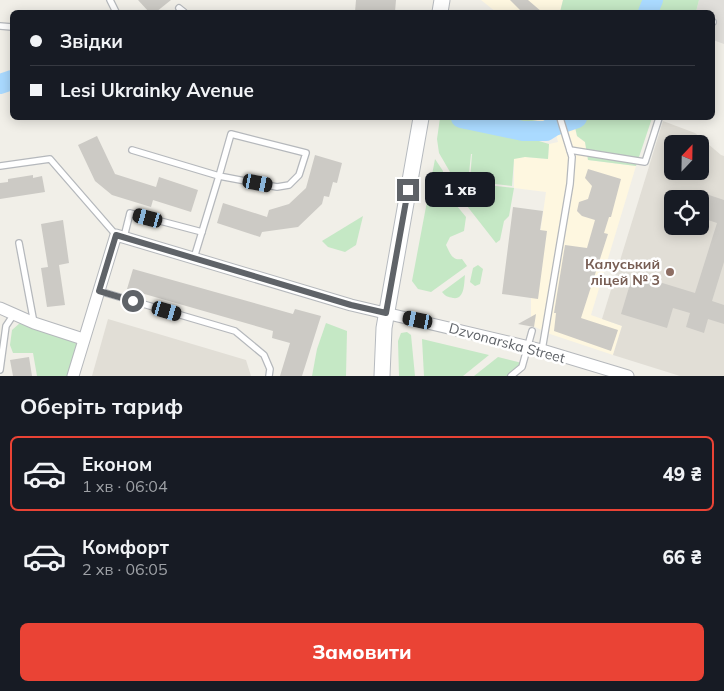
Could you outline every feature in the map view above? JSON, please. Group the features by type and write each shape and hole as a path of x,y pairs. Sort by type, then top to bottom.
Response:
{"main road":[{"path":"382,376 386,313 420,125"}],"street":[{"name":"Dzvonarska Street","path":"120,236 351,305 542,350 628,376"},
{"path":"73,376 99,291 120,236"},
{"path":"0,308 34,323 83,339"}],"lane":[{"path":"542,350 570,184 572,157 561,120"},
{"path":"570,150 645,162 658,120"},
{"path":"132,150 219,176 278,187 290,185 299,175 306,153 231,134 219,176 194,258"},
{"path":"0,166 50,159 120,236 130,213 202,232"},
{"path":"19,243 34,323"},
{"path":"99,291 235,331 264,355 270,369 269,376"},
{"path":"0,370 6,326 14,314"},
{"path":"511,376 522,367 532,331"}],"shaded area":[{"path":"481,0 563,0 560,10 494,10"},
{"path":"699,0 724,0 724,44 715,41 715,10 696,10"},
{"path":"536,120 573,120 577,136 585,142 588,160 636,166 591,315 622,326 613,355 550,334 531,325 531,298 546,192 514,188 514,158 548,159 549,144 558,142 553,122"},
{"name":"Калуський ліцей № 3","path":"663,121 697,135 664,135 664,180 709,180 709,145 724,156 724,376 680,376 613,355 622,326 602,319"},
{"path":"108,319 246,360 251,376 92,376"}],"green space":[{"path":"563,0 699,0 696,10 560,10"},
{"path":"440,120 532,120 549,123 539,141 549,144 548,159 525,157 514,159 512,186 470,181 471,154 468,183 514,188 509,216 504,221 500,240 496,243 456,192 450,172 439,153 437,139"},
{"path":"573,120 651,120 636,166 588,160 585,142 577,136"},
{"path":"435,159 443,171 442,188 466,217 464,231 450,237 446,245 452,256 456,259 462,259 467,266 431,292 418,289 412,281"},
{"path":"363,216 356,245 345,252 328,247 322,241"},
{"path":"478,265 483,269 480,284 475,286 470,282 473,268"},
{"path":"465,275 463,290 460,296 451,298 442,292"},
{"path":"20,323 78,343 68,376 37,376 33,353 13,353 10,345 12,330"},
{"path":"326,323 347,331 346,376 312,376 317,349"},
{"path":"407,332 411,335 415,376 399,376 398,341 401,333"},
{"path":"422,339 489,355 463,376 424,376"},
{"path":"498,357 522,363 508,376 474,376"}],"building":[{"path":"138,0 171,0 158,10 147,10"},
{"path":"356,0 396,0 395,10 355,10"},
{"path":"510,0 528,0 540,10 520,10"},
{"path":"97,136 115,174 156,187 159,177 198,190 191,212 153,200 151,207 112,195 95,181 78,145"},
{"path":"315,155 342,163 337,183 333,182 329,197 324,196 322,204 298,227 262,232 260,237 217,223 223,203 267,217 269,210 289,204 306,188"},
{"path":"588,169 621,179 611,217 609,217 604,233 608,234 581,318 618,330 611,351 554,331 556,313 554,313 565,245 587,248 595,220 582,216 577,211 579,202 588,199 592,186 585,178"},
{"path":"33,175 33,178 42,176 45,192 0,199 0,183 8,182 8,179"},
{"path":"709,195 724,200 724,262 712,301 724,305 724,324 708,319 704,333 686,327 690,313 673,308 667,328 621,314 633,274 695,293 717,223 709,220"},
{"path":"513,207 543,211 540,230 547,231 538,299 502,294"},
{"path":"63,220 69,263 59,265 65,305 47,307 41,268 48,267 41,224"},
{"path":"133,269 293,314 295,309 321,316 302,376 280,376 290,343 272,338 273,331 127,289"},
{"path":"536,314 534,327 518,324"},
{"path":"29,357 32,376 13,376 10,360"}],"waterway":[{"path":"649,10 653,0"},
{"path":"0,84 10,81"},
{"path":"471,120 523,131 546,131 571,120"}],"place":[{"name":"Калуський ліцей № 3","path":"670,272"}],"route":[{"path":"133,301 99,291 116,235 351,305 386,313 408,190"}]}
